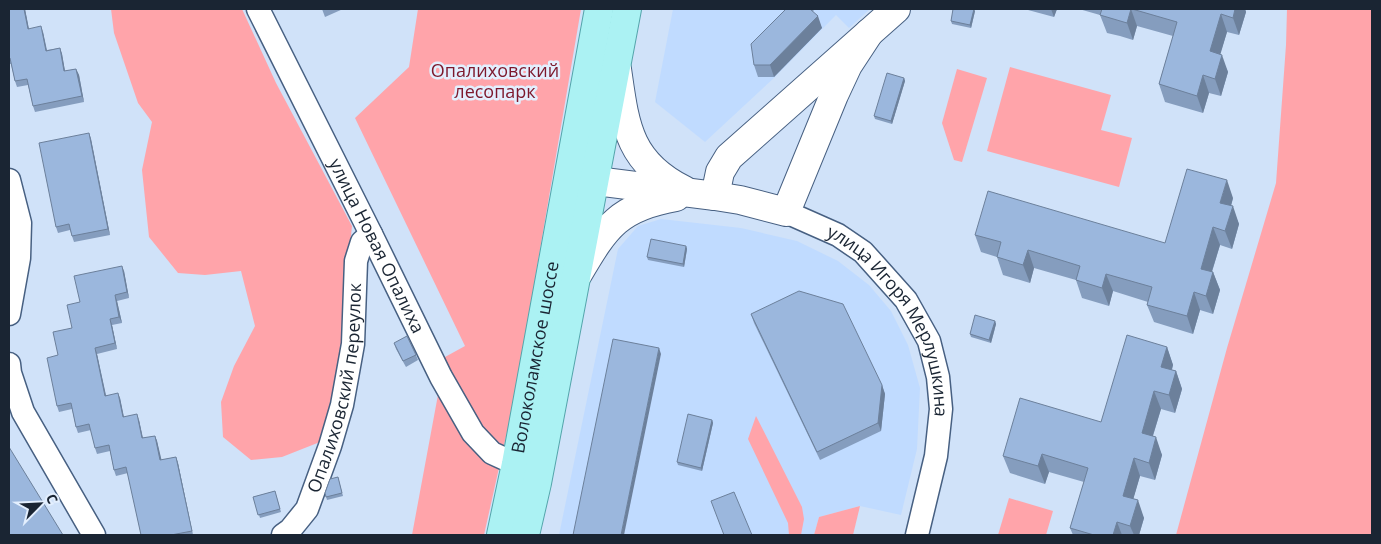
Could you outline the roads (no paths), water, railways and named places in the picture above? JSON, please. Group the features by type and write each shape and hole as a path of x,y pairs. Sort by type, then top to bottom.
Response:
{"main road":[{"name":"Волоколамское шоссе","path":"501,535 516,464 599,9"},
{"name":"Волоколамское шоссе","path":"525,535 578,275 627,9"}],"street":[{"name":"улица Новая Опалиха","path":"258,9 441,377 473,433 492,453 516,464"},
{"path":"578,275 594,247 610,226 626,213 663,199 704,195 729,157 896,9"},
{"path":"786,212 834,95 848,65 869,33"},
{"path":"617,66 624,117 632,138 643,158 657,174 673,184 704,195"},
{"name":"улица Игоря Мерлушкина","path":"568,177 740,200 786,212 813,223 838,235 863,252 906,300 930,341 938,378 941,408 936,456 917,535"},
{"path":"9,180 20,223 19,258 9,314"},
{"name":"Опалиховский переулок","path":"283,535 290,530 306,509 330,446 342,405 353,344 356,261 362,242 371,234"},
{"path":"9,364 10,373 23,412 94,535"}],"park label":[{"name":"Опалиховский лесопарк","path":"495,81"}]}
